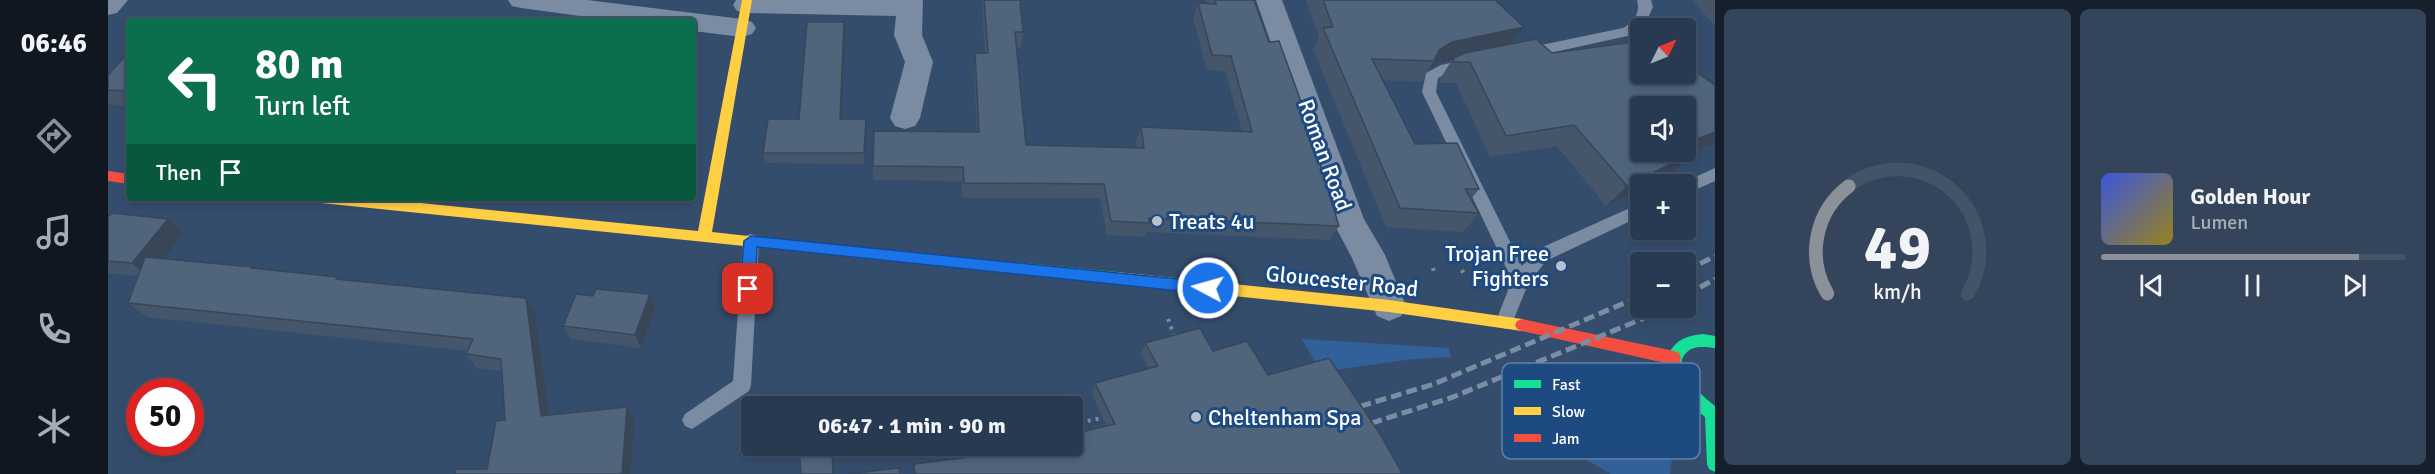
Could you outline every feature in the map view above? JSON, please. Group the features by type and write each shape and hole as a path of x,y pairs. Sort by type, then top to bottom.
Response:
{"main road":[{"path":"704,237 745,11"},
{"path":"108,176 126,178"},
{"name":"Gloucester Road","path":"350,201 1389,306 1513,322 1627,345 1674,358"},
{"path":"1674,363 1674,358 1679,348 1693,341 1715,342"},
{"path":"1700,404 1714,415 1715,464"}],"street":[{"path":"108,7 115,0"},
{"path":"521,0 659,18"},
{"name":"Roman Road","path":"1269,0 1349,222 1368,255 1389,306"},
{"path":"696,21 745,11 910,4 908,34 919,62 905,118"}],"lane":[{"path":"1510,56 1627,32 1639,24 1646,7 1644,0"},
{"path":"1488,60 1437,71 1431,76 1429,92 1521,280"},
{"path":"1696,183 1715,174"},
{"path":"1513,322 1521,280 1540,256 1630,214"},
{"path":"692,420 741,385 751,241"}],"path":[{"path":"1167,317 1178,346"},
{"path":"1083,422 1119,414"},
{"path":"958,456 961,468"}],"shaded area":[{"path":"1302,339 1449,348 1451,357 1413,359 1327,371 1317,366"},
{"path":"1585,459 1672,459 1670,474 1611,474"}],"building":[{"path":"984,0 1020,0 1023,32 1015,32 1026,145 1144,148 1141,127 1252,132 1231,56 1212,55 1198,3 1216,4 1215,0 1254,0 1269,42 1279,41 1304,110 1339,226 1149,218 1149,223 1111,221 1104,184 964,183 963,167 873,166 874,131 979,132 975,53 988,53"},
{"path":"1323,0 1495,0 1524,27 1452,42 1439,50 1434,61 1372,59 1415,144 1457,143 1479,189 1465,189 1479,213 1400,208 1323,28 1333,27"},
{"path":"807,22 844,22 840,119 866,119 864,153 763,153 768,119 799,119"},
{"path":"1536,39 1552,53 1630,42 1630,84 1696,84 1696,72 1715,85 1715,132 1696,139 1696,96 1630,96 1630,162 1674,162 1651,174 1630,174 1630,184 1627,186 1574,125 1506,136 1470,62 1453,62 1454,58 1465,53"},
{"path":"126,55 126,91 108,90 108,75"},
{"path":"112,213 168,219 132,263 108,261 108,216"},
{"path":"145,257 526,298 541,416 627,407 622,474 455,474 456,469 487,469 496,421 505,420 501,359 466,354 473,339 128,303"},
{"path":"596,289 650,294 635,335 563,326 576,294 593,296"},
{"path":"1200,328 1213,351 1247,341 1268,375 1329,358 1380,434 1402,473 915,474 914,464 972,456 1083,456 1083,431 1115,424 1095,383 1158,366 1145,343"},
{"path":"800,456 832,456 833,474 801,474"},
{"path":"899,468 900,474 848,474"}],"railway":[{"path":"1696,266 1715,256"},
{"path":"1696,289 1715,279"},
{"path":"1345,411 1434,384 1630,301"},
{"path":"1535,363 1644,318"},
{"path":"1356,428 1453,397 1502,377"}],"traffic: fast":[{"path":"784,245 1117,278"},
{"path":"1673,363 1675,354 1687,344 1699,341 1715,342"},
{"path":"1700,403 1715,415"},
{"path":"1713,414 1715,464"}],"traffic: slow":[{"path":"704,237 747,0"},
{"path":"351,201 784,245"},
{"path":"1117,278 1389,306 1522,325"}],"traffic: jam":[{"path":"108,176 126,179"},
{"path":"1522,325 1674,358"}],"place":[{"name":"Treats 4u","path":"1157,221"},
{"name":"Trojan Free Fighters","path":"1561,266"},
{"name":"Cheltenham Spa","path":"1196,417"}],"route":[{"path":"748,289 751,241 1208,288"}]}
